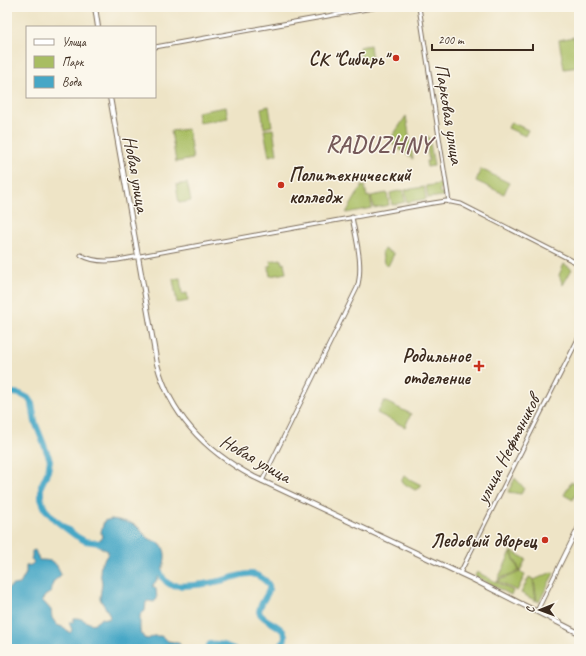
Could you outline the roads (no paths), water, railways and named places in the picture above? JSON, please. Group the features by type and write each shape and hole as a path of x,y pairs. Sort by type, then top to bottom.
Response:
{"street":[{"path":"95,7 98,26"},
{"path":"156,47 378,7"},
{"name":"Парковая улица","path":"418,7 449,202"},
{"name":"Новая улица","path":"110,98 157,364 161,378 170,398 191,429 210,449 233,466 262,481 460,573 579,633"},
{"path":"81,254 91,259 104,261 118,260 431,203 449,202 461,204 579,264"},
{"path":"262,481 357,288 360,278 360,268 352,217"},
{"name":"улица Нефтяников","path":"460,573 579,337"},
{"path":"536,611 579,526"}],"water":[{"path":"111,519 135,525 163,548 165,554 164,566 152,586 156,589 157,599 154,602 146,602 145,611 140,616 140,631 144,638 148,639 154,636 161,636 168,641 179,643 182,649 7,649 7,589 13,585 20,584 26,573 26,566 31,565 34,562 31,559 32,551 35,550 39,560 51,561 54,563 58,567 61,575 53,582 51,593 46,595 42,600 51,610 52,618 57,625 65,628 70,633 72,630 69,622 73,622 74,618 94,623 101,618 110,618 100,598 102,583 100,572 101,564 108,554 108,551 100,547 100,539 102,538 101,532 104,521"}],"waterway":[{"path":"7,392 20,394 28,398 32,404 35,422 50,460 48,471 41,486 41,499 45,509 55,520 76,536 85,541 107,544"},
{"path":"157,564 164,579 171,585 185,586 205,584 248,574 262,578 268,584 269,589 261,604 259,612 267,620 283,631 285,636 284,642 278,649"},
{"path":"207,649 210,644 222,645 234,649"}],"place":[{"name":"СК \"Сибирь\"","path":"396,58"},
{"name":"Политехнический колледж","path":"281,185"},
{"name":"Родильное отделение","path":"479,366"},
{"name":"Ледовый дворец","path":"545,540"}],"district":[{"name":"RADUZHNY","path":"379,144"}]}
